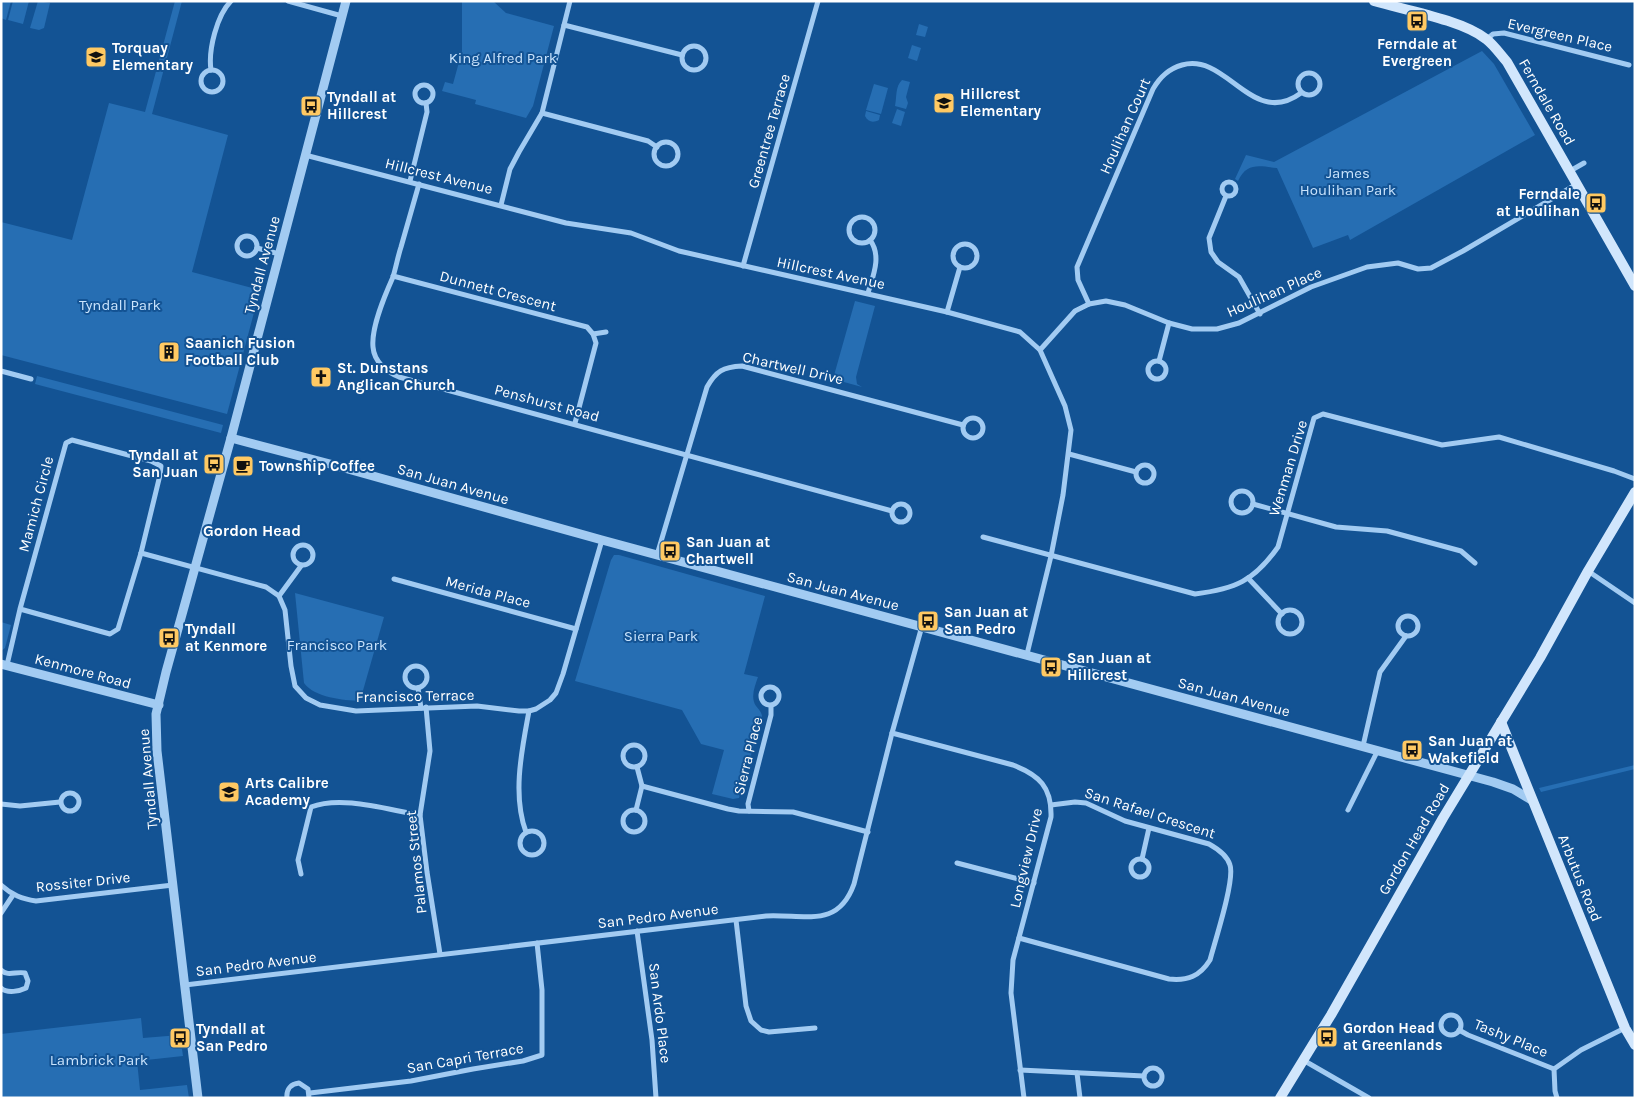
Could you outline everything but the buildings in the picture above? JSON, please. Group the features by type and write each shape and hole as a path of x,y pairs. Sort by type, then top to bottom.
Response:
{"main road":[{"name":"Ferndale Road","path":"1374,1 1455,24 1472,30 1487,39 1507,62 1635,286"},
{"name":"Gordon Head Road","path":"1280,1098 1331,1015 1443,818 1540,658 1588,571 1635,492"},
{"name":"Arbutus Road","path":"1501,722 1626,1028 1635,1045"}],"street":[{"path":"211,70 209,59 220,16 231,1"},
{"path":"288,1 342,16"},
{"name":"Tyndall Avenue","path":"198,1098 157,751 156,726 159,704 346,1"},
{"path":"501,205 510,169 542,113 570,1"},
{"name":"Greentree Terrace","path":"743,266 818,1"},
{"path":"564,25 682,55"},
{"name":"Evergreen Place","path":"1487,39 1494,34 1504,33 1629,65"},
{"path":"690,47 698,47 704,52 705,60 699,69 691,70 684,66 682,55 690,47"},
{"name":"Houlihan Court","path":"1089,304 1078,280 1077,267 1153,89 1165,73 1174,67 1185,64 1201,64 1217,70 1242,91 1263,100 1283,102 1293,99 1301,93"},
{"path":"211,70 221,75 223,82 220,89 214,93 206,91 200,82 202,75 211,70"},
{"name":"Houlihan Court","path":"1308,73 1315,75 1320,81 1317,92 1311,96 1301,93 1297,86 1301,76 1308,73"},
{"path":"410,181 427,112 426,103"},
{"path":"542,113 648,141 657,147"},
{"path":"666,142 673,144 678,154 676,161 669,165 661,165 655,155 657,147 666,142"},
{"name":"Hillcrest Avenue","path":"305,155 566,222 631,233 679,251 868,293 1020,332 1040,350 1065,406 1071,430 1063,495 1051,556 1027,654"},
{"path":"1570,171 1584,163"},
{"name":"Penshurst Road","path":"419,184 393,276 384,296 373,341 376,357 386,370 399,377 575,423 892,511"},
{"name":"Houlihan Place","path":"1089,304 1106,301 1125,305 1169,324 1192,329 1217,328 1239,324 1311,287 1367,267 1398,263 1418,268 1431,268 1577,184"},
{"path":"1226,196 1209,238 1210,252 1218,262 1239,277 1260,314"},
{"path":"860,217 868,218 871,221 875,228 870,240 862,243 851,237 849,229 852,221 860,217"},
{"path":"868,293 877,255 874,245 870,240"},
{"path":"971,245 977,250 977,262 971,267 960,267 954,261 953,252 958,246 971,245"},
{"path":"257,248 279,254"},
{"path":"947,312 960,267"},
{"name":"Dunnett Crescent","path":"393,276 587,327 593,334"},
{"path":"1040,350 1075,311 1089,304"},
{"path":"1159,361 1169,324"},
{"path":"575,423 596,343 593,334 606,332"},
{"name":"Chartwell Drive","path":"657,555 706,387 712,378 728,367 742,366 963,426"},
{"path":"1,371 31,379"},
{"name":"Wenman Drive","path":"983,537 1195,594 1227,589 1248,578 1265,564 1278,547 1314,418 1323,414 1442,445 1499,437 1635,479"},
{"name":"San Juan Avenue","path":"231,438 1494,782 1513,789 1533,801"},
{"name":"Mamich Circle","path":"4,664 66,443 72,440 152,461 161,466 141,553 118,629 110,634 20,609"},
{"path":"1069,454 1136,472"},
{"path":"1244,490 1250,494 1254,501 1253,504 1249,511 1242,513 1235,511 1230,500 1234,494 1244,490"},
{"path":"1253,504 1336,527 1387,531 1461,551 1475,563"},
{"path":"526,832 523,824 520,778 529,711 543,705 556,693 602,540"},
{"path":"141,553 266,588 279,596 301,566 308,565 313,560 312,550 306,546 297,547 293,553 295,562 301,566"},
{"path":"1588,571 1635,603"},
{"path":"1248,578 1282,614"},
{"name":"Merida Place","path":"394,580 576,629"},
{"name":"Francisco Terrace","path":"279,596 285,610 295,686 306,698 320,705 356,711 477,706 529,711"},
{"path":"1289,610 1297,612 1302,618 1299,630 1292,634 1282,631 1279,624 1282,614 1289,610"},
{"name":"San Pedro Avenue","path":"185,985 736,920 785,915 828,915 838,910 851,893 922,626"},
{"path":"1363,746 1380,672 1406,636"},
{"name":"Kenmore Road","path":"4,664 159,704"},
{"path":"413,666 423,668 427,674 426,682 418,688 411,686 406,681 406,674 413,666"},
{"name":"Palamos Street","path":"418,688 424,708 430,751 420,815 440,954"},
{"name":"Sierra Place","path":"748,811 748,804 771,715 771,706"},
{"name":"Longview Drive","path":"892,733 1027,770 1036,776 1049,794 1052,806 1051,817 1012,967 1011,993 1024,1097"},
{"path":"630,745 641,747 645,753 643,763 637,767 626,764 623,757 624,750 630,745"},
{"path":"1348,810 1378,750"},
{"path":"636,810 642,786 637,767"},
{"path":"642,786 728,809 793,812 868,832"},
{"path":"301,874 298,860 311,806 323,802 339,801 420,815"},
{"path":"1,804 20,806 60,802"},
{"name":"San Rafael Crescent","path":"1019,938 1170,979 1187,980 1198,975 1210,960 1231,880 1230,863 1226,856 1209,844 1125,821 1086,803 1075,802 1052,806"},
{"path":"636,810 643,814 646,825 641,831 634,833 624,827 623,820 629,811 636,810"},
{"path":"1142,859 1149,828"},
{"path":"534,831 541,835 544,846 539,852 531,854 524,852 522,849 520,845 521,838 526,832 534,831"},
{"path":"957,863 1034,883"},
{"name":"Rossiter Drive","path":"1,885 13,895 24,900 36,901 173,885"},
{"path":"1,913 13,895"},
{"path":"736,920 746,1006 751,1021 761,1030 770,1032 815,1028"},
{"name":"San Ardo Place","path":"637,931 652,1040 656,1098"},
{"name":"San Capri Terrace","path":"287,1098 289,1088 295,1084 306,1086 309,1095 411,1081 523,1061 542,1055 542,990 537,943"},
{"path":"1,970 7,974 25,973 28,981 24,990 9,992 1,988"},
{"path":"1557,1098 1554,1068 1581,1050 1626,1028"},
{"name":"Tashy Place","path":"1459,1030 1554,1068"},
{"path":"1303,1059 1369,1098"},
{"path":"1020,1070 1144,1076"},
{"path":"1077,1073 1080,1098"},
{"path":"1017,1098 1024,1097"}],"green space":[{"path":"1,1 11,1 6,20 1,18"},
{"path":"13,1 29,1 23,24 8,20"},
{"path":"38,1 50,3 44,28 39,30 30,28"},
{"name":"Tyndall Park","path":"175,1 182,1 152,114 228,135 192,272 260,290 227,414 1,355 1,222 72,240 109,103 145,112"},
{"name":"King Alfred Park","path":"462,1 493,1 506,13 554,26 533,106 526,118 475,104 476,100 442,91 445,82 453,84 462,51"},
{"path":"919,24 928,27 925,37 916,35"},
{"path":"912,45 921,48 917,61 908,58"},
{"name":"James Houlihan Park","path":"1482,51 1494,64 1535,135 1350,240 1348,235 1313,248 1277,168 1250,168 1245,171 1238,181 1235,179 1246,155 1274,162"},
{"path":"902,80 910,82 906,97 908,103 906,109 895,106 897,89"},
{"path":"874,84 888,88 881,114 866,110"},
{"path":"897,109 905,112 901,126 892,123"},
{"path":"866,111 880,115 879,120 869,121 865,116"},
{"path":"855,301 875,306 856,377 857,384 862,387 833,379"},
{"path":"37,376 223,425 221,433 35,384"},
{"name":"Sierra Park","path":"614,555 765,596 744,674 758,677 753,699 762,716 739,798 733,799 712,794 724,750 701,744 682,710 575,681"},
{"name":"Francisco Park","path":"295,593 384,617 360,701 322,695 304,683"},
{"path":"1,622 11,625 5,648 1,651"},
{"path":"1635,765 1635,769 1541,792 1539,788"},
{"name":"Lambrick Park","path":"141,1018 143,1038 180,1035 183,1056 137,1061 140,1090 187,1085 189,1098 1,1098 1,1034"}],"place":[{"name":"Ferndale at Evergreen","path":"1417,21"},
{"name":"Torquay Elementary","path":"96,57"},
{"name":"Hillcrest Elementary","path":"944,103"},
{"name":"Tyndall at Hillcrest","path":"311,106"},
{"name":"Ferndale at Houlihan","path":"1596,203"},
{"name":"Saanich Fusion Football Club","path":"169,352"},
{"name":"St. Dunstans Anglican Church","path":"321,377"},
{"name":"Tyndall at San Juan","path":"214,464"},
{"name":"Township Coffee","path":"243,466"},
{"name":"San Juan at Chartwell","path":"670,551"},
{"name":"San Juan at San Pedro","path":"928,621"},
{"name":"Tyndall at Kenmore","path":"169,638"},
{"name":"San Juan at Hillcrest","path":"1051,667"},
{"name":"San Juan at Wakefield","path":"1412,750"},
{"name":"Arts Calibre Academy","path":"229,792"},
{"name":"Gordon Head at Greenlands","path":"1327,1037"},
{"name":"Tyndall at San Pedro","path":"180,1038"}],"district":[{"name":"Gordon Head","path":"252,530"}]}
